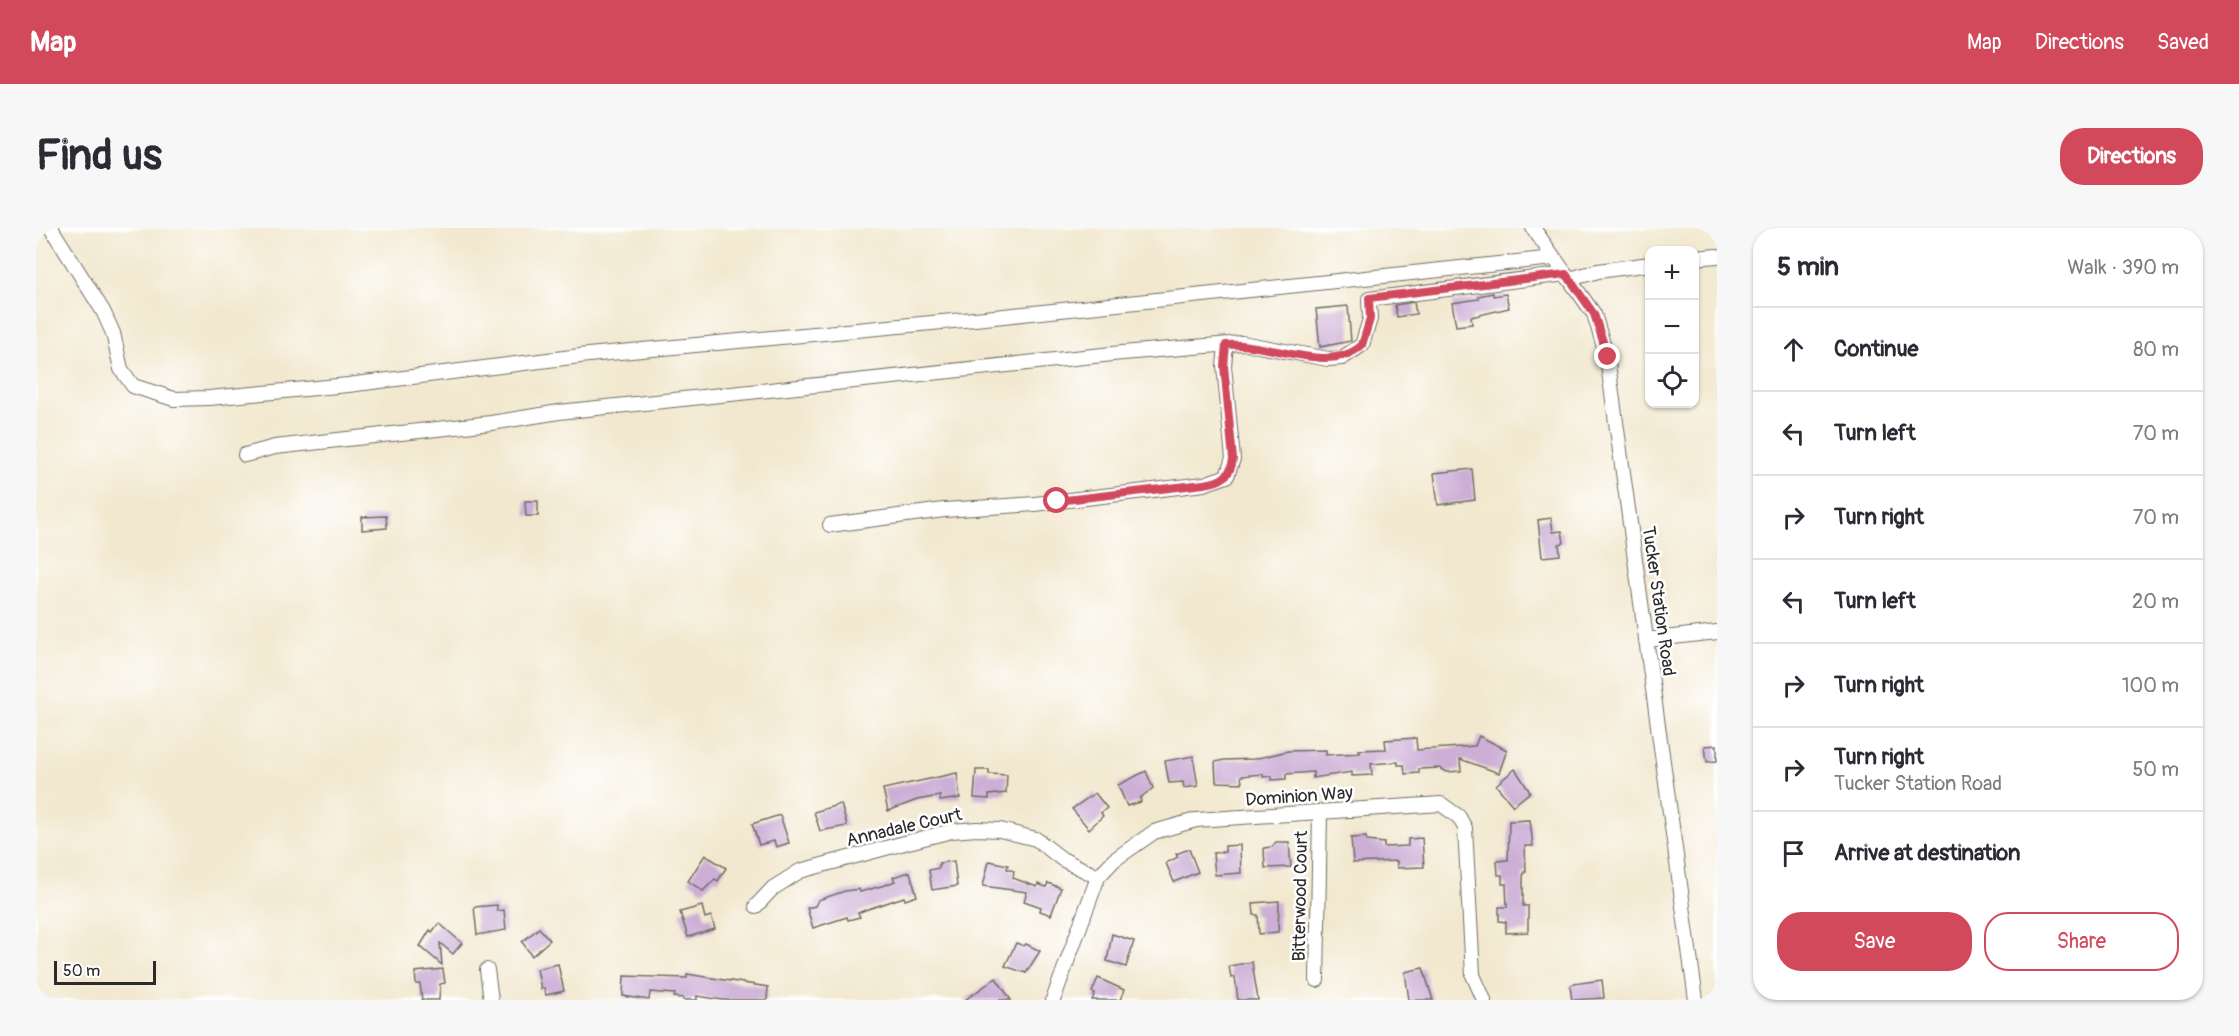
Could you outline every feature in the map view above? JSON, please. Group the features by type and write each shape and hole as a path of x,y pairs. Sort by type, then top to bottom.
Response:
{"street":[{"path":"51,228 73,259 103,311 113,333 121,369 127,378 133,386 174,399 209,398 348,385 588,355 985,318 1554,258"},
{"name":"Tucker Station Road","path":"1533,228 1594,314 1608,357 1696,1000"},
{"path":"1699,257 1717,255"},
{"path":"245,455 275,447 491,423 559,412 1122,353 1242,343 1314,358 1342,358 1362,345 1370,319 1369,298 1568,276 1645,265"},
{"path":"830,525 944,510 1035,504 1193,486 1221,480 1230,470 1233,459 1224,366 1226,345"},
{"path":"1646,640 1717,632"},
{"name":"Dominion Way","path":"1053,1000 1098,877 1133,844 1176,824 1196,820 1442,804 1460,817 1467,840 1473,975 1484,1000"},
{"name":"Bitterwood Court","path":"1317,981 1320,813"},
{"name":"Annadale Court","path":"756,906 773,888 800,871 932,836 976,829 1000,830 1036,839 1062,859 1098,877"},
{"path":"487,970 491,1000"}],"building":[{"path":"1493,293 1493,296 1506,294 1509,308 1471,317 1472,324 1456,326 1452,303 1479,299 1478,296"},
{"path":"1414,302 1416,314 1397,317 1395,305"},
{"path":"1348,306 1351,341 1320,347 1316,309"},
{"path":"1472,469 1475,500 1438,505 1434,473"},
{"path":"525,501 538,501 538,516 526,516"},
{"path":"386,516 387,528 362,530 362,517"},
{"path":"1551,518 1553,532 1562,531 1564,543 1559,544 1560,555 1542,557 1538,520"},
{"path":"1479,736 1507,750 1499,773 1460,759 1461,771 1447,772 1440,768 1419,769 1419,773 1405,774 1404,765 1398,765 1398,762 1371,764 1372,775 1352,776 1352,772 1313,778 1313,772 1286,774 1286,779 1272,780 1272,776 1263,777 1263,774 1241,776 1242,783 1216,782 1215,762 1224,760 1254,759 1288,751 1326,750 1326,755 1360,753 1359,750 1386,749 1385,740 1416,738 1417,750 1475,746"},
{"path":"1717,745 1717,761 1707,762 1705,746"},
{"path":"1193,756 1198,786 1184,788 1183,782 1169,783 1165,761"},
{"path":"1515,769 1530,792 1513,806 1496,785"},
{"path":"976,770 989,770 989,774 1007,775 1006,793 989,795 989,799 974,798"},
{"path":"1146,771 1153,788 1140,798 1141,802 1127,806 1118,785"},
{"path":"957,773 960,798 940,801 940,796 917,800 888,811 883,789"},
{"path":"1095,793 1107,808 1101,813 1103,816 1089,829 1072,809"},
{"path":"841,804 847,826 820,831 814,812"},
{"path":"780,815 789,843 776,847 774,841 759,845 752,824"},
{"path":"1530,820 1533,846 1525,846 1526,872 1523,877 1523,906 1528,906 1528,932 1506,933 1506,922 1499,921 1499,907 1507,907 1506,884 1502,884 1502,875 1498,875 1497,861 1508,860 1509,821"},
{"path":"1366,837 1367,841 1384,843 1384,847 1408,846 1408,839 1422,838 1424,867 1397,868 1397,861 1353,863 1351,838"},
{"path":"1276,842 1289,842 1291,867 1265,868 1264,848 1272,847"},
{"path":"1240,845 1241,873 1215,875 1213,853 1225,852 1225,846"},
{"path":"1189,849 1198,872 1174,882 1166,863 1178,857 1176,854"},
{"path":"705,855 726,868 718,881 715,879 703,891 688,881"},
{"path":"954,861 957,886 932,890 929,870 939,868 939,863"},
{"path":"989,861 1008,865 1007,869 1014,871 1013,878 1037,887 1038,884 1046,887 1048,883 1061,888 1051,915 1040,911 1041,907 1024,901 1027,892 983,886"},
{"path":"910,872 917,896 905,900 904,897 865,910 858,913 860,917 848,920 847,917 813,928 807,908 815,906 818,900 845,891 859,889 860,892 885,885 895,881 893,877"},
{"path":"1279,901 1278,932 1259,934 1258,915 1254,915 1253,903"},
{"path":"497,905 497,911 504,910 506,930 477,935 474,907"},
{"path":"702,906 705,918 711,916 715,929 688,937 680,912"},
{"path":"439,923 462,943 453,954 440,943 442,965 420,946 430,930 432,932"},
{"path":"539,928 550,940 532,956 522,942"},
{"path":"1112,934 1134,941 1126,967 1107,961"},
{"path":"1016,943 1024,946 1026,944 1040,951 1026,973 1005,966"},
{"path":"1252,962 1258,1000 1238,1000 1235,977 1231,978 1229,966"},
{"path":"558,964 564,991 546,995 544,988 541,989 537,969"},
{"path":"1423,968 1433,1000 1409,1000 1405,972"},
{"path":"443,969 445,983 440,984 439,1000 422,1000 420,984 416,984 415,972"},
{"path":"687,974 768,987 767,1000 723,1000 697,996 697,1000 683,1000 683,998 674,997 675,994 650,992 649,1000 623,996 624,976 687,978"},
{"path":"996,978 1011,1000 965,1000"},
{"path":"1098,978 1124,990 1120,1000 1092,1000 1095,993 1092,992"},
{"path":"1602,980 1604,998 1572,1000 1570,986 1573,984"}],"route":[{"path":"1057,501 1214,483 1221,480 1227,476 1233,459 1224,366 1226,345 1242,343 1314,358 1342,358 1354,353 1362,345 1368,332 1369,298 1566,274 1594,314 1608,357"}]}
